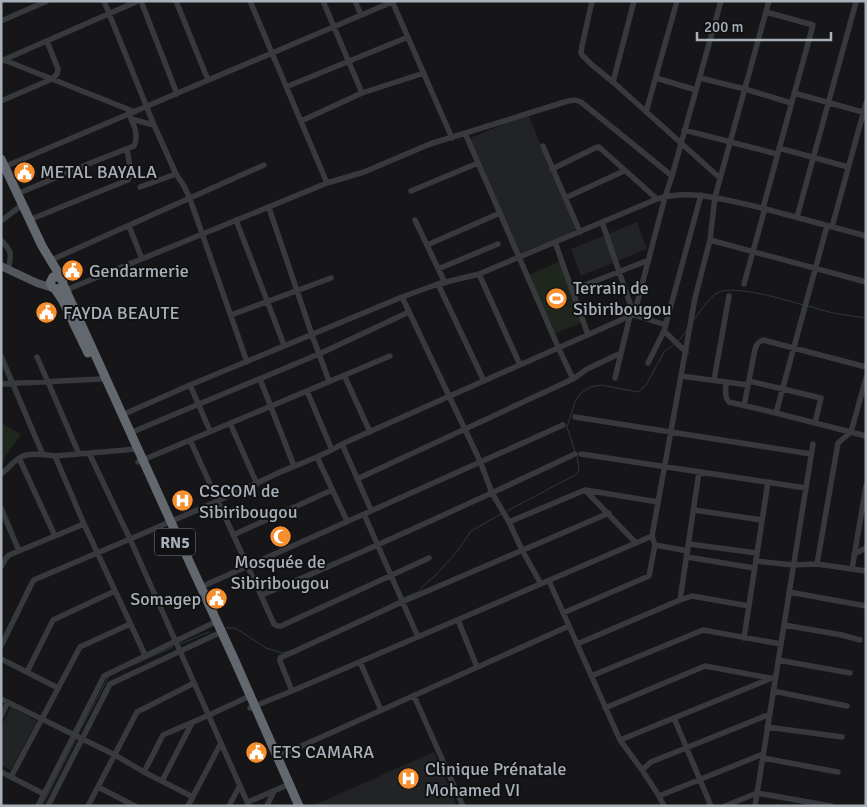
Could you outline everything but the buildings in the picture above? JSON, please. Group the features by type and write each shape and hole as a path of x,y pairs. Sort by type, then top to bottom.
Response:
{"highway":[{"name":"RN5","path":"3,169 49,261 63,301 135,450 213,624 299,806"},
{"name":"RN5","path":"57,283 122,415 135,450"},
{"name":"RN5","path":"168,523 201,587 248,697"},
{"name":"RN5","path":"253,707 294,806"}],"main road":[{"path":"5,268 26,278 57,283"}],"street":[{"path":"1,21 48,1"},
{"path":"104,1 154,125 176,174 190,199 246,362"},
{"path":"3,60 140,1 177,94"},
{"path":"176,1 208,80"},
{"path":"250,1 327,183"},
{"path":"323,1 362,94"},
{"path":"356,1 361,16"},
{"path":"592,1 581,52 584,58 720,178"},
{"path":"612,82 634,1"},
{"path":"646,112 677,1"},
{"path":"615,378 721,1"},
{"path":"563,613 649,576 655,545 652,536 695,298 710,240 715,197 770,1"},
{"path":"3,169 392,2 452,138"},
{"path":"797,217 856,2"},
{"path":"744,284 813,25 766,12"},
{"path":"286,87 408,37"},
{"path":"1,102 52,79 57,74 58,69 47,41"},
{"path":"3,60 52,79 154,125"},
{"path":"300,121 362,94 424,73"},
{"path":"656,78 696,90"},
{"path":"700,78 791,103"},
{"path":"794,93 864,113"},
{"path":"57,283 142,259 327,183 364,172 430,144 568,100 582,102 672,176"},
{"path":"776,413 816,269 866,103"},
{"path":"17,194 134,146 136,130 132,115"},
{"path":"684,130 813,157 848,167"},
{"path":"465,133 559,348 574,378"},
{"path":"543,146 580,232"},
{"path":"552,168 599,147 657,199"},
{"path":"29,220 128,180 131,173 126,149"},
{"path":"411,191 478,163"},
{"path":"49,261 264,165"},
{"path":"565,198 624,170"},
{"path":"140,187 176,174"},
{"path":"122,415 284,345 402,297 438,284 479,274 665,197 684,194 715,197 866,235"},
{"path":"648,363 665,328 701,195"},
{"path":"1,221 22,205"},
{"path":"269,208 296,291 329,381"},
{"path":"427,245 500,213"},
{"path":"236,220 284,345"},
{"path":"416,220 445,283"},
{"path":"602,222 632,316"},
{"path":"129,226 142,259"},
{"path":"1,240 8,247 11,258 5,268"},
{"path":"710,240 866,282"},
{"path":"555,242 588,335"},
{"path":"438,269 498,244"},
{"path":"585,286 649,260"},
{"path":"479,274 520,365"},
{"path":"231,315 331,278"},
{"path":"438,284 484,381"},
{"path":"714,380 729,296"},
{"path":"402,297 480,461 492,493 541,584"},
{"path":"130,433 319,354 409,312"},
{"path":"1,646 34,580 218,502 342,444 632,316 665,328 686,352"},
{"path":"744,406 757,344 763,340 866,367"},
{"path":"357,479 574,378 598,363 621,352"},
{"path":"1,356 43,455"},
{"path":"140,461 390,356"},
{"path":"36,357 79,454"},
{"path":"344,375 370,432"},
{"path":"681,376 783,388 821,398 815,423"},
{"path":"260,378 294,466"},
{"path":"817,564 838,442 851,432 866,378"},
{"path":"1,384 101,379"},
{"path":"726,382 727,400 732,404 866,436"},
{"path":"190,385 210,431"},
{"path":"307,391 332,450"},
{"path":"575,417 811,454"},
{"path":"230,423 257,484"},
{"path":"201,587 562,425"},
{"path":"190,440 274,624 277,626 281,626 390,574 429,558"},
{"path":"342,444 371,510"},
{"path":"755,806 813,444"},
{"path":"1,474 4,468 24,455 55,456 135,450"},
{"path":"89,454 130,539 249,804 285,786"},
{"path":"262,595 345,560 578,454 806,488"},
{"path":"55,456 84,524 145,655"},
{"path":"317,457 347,521"},
{"path":"19,458 55,536"},
{"path":"680,600 699,472"},
{"path":"744,638 768,482"},
{"path":"852,569 866,486"},
{"path":"233,535 332,490"},
{"path":"509,522 585,490 658,502"},
{"path":"585,490 636,542"},
{"path":"1,508 19,551"},
{"path":"694,510 762,520"},
{"path":"292,691 280,658 402,602 609,513"},
{"path":"364,514 418,637"},
{"path":"1,567 9,555 84,524"},
{"path":"253,707 652,536"},
{"path":"689,544 757,554"},
{"path":"655,545 687,554 754,568"},
{"path":"854,554 866,548"},
{"path":"756,560 794,565 817,564 866,572"},
{"path":"549,581 620,740 642,770 664,806"},
{"path":"27,672 52,620 116,592"},
{"path":"789,592 866,606"},
{"path":"577,644 692,596 749,606"},
{"path":"458,620 477,667"},
{"path":"11,777 80,647 130,624"},
{"path":"38,806 104,676 213,624"},
{"path":"784,625 860,640"},
{"path":"277,757 569,626"},
{"path":"591,676 703,630 781,644"},
{"path":"48,806 110,684 218,634"},
{"path":"1,659 58,688"},
{"path":"778,660 850,672"},
{"path":"360,662 380,710"},
{"path":"605,708 705,666 774,678"},
{"path":"620,740 774,678"},
{"path":"88,806 136,712 194,683"},
{"path":"773,691 847,706"},
{"path":"414,696 463,806"},
{"path":"144,772 163,735 248,697"},
{"path":"1,699 115,755 193,797"},
{"path":"1,716 8,702"},
{"path":"642,770 651,762 770,714"},
{"path":"674,718 711,806"},
{"path":"162,781 192,723"},
{"path":"768,728 842,737"},
{"path":"188,806 221,743"},
{"path":"659,796 763,756 838,772"},
{"path":"1,772 44,794"},
{"path":"229,806 240,785"},
{"path":"98,787 131,805"},
{"path":"267,806 274,791"},
{"path":"725,806 757,793 831,806"}],"shaded area":[{"path":"528,114 576,230 518,254 470,138"},
{"path":"637,222 647,249 581,276 571,249"},
{"name":"Terrain de Sibiribougou","path":"560,261 585,321 554,334 529,275"},
{"path":"1,423 21,434 1,463"},
{"path":"11,707 37,721 11,770 1,765 1,726"},
{"name":"Clinique Prénatale Mohamed VI","path":"434,752 457,806 312,806"}],"waterway":[{"path":"693,321 712,297 719,292 727,290 761,294 804,305"},
{"path":"808,306 833,313 866,318"},
{"path":"679,340 687,330"},
{"path":"575,452 567,427 575,402 580,394 590,387 601,385 638,392 646,385 664,352 674,344"},
{"path":"507,511 577,474 579,470 577,456"},
{"path":"403,598 418,592 435,576 459,549 471,531 501,514"},
{"path":"383,608 400,600"},
{"path":"226,628 235,628 266,648 282,653 289,651"},
{"path":"180,644 209,632"},
{"path":"128,667 173,647"},
{"path":"78,734 109,676"},
{"path":"42,806 76,739"}],"place":[{"name":"METAL BAYALA","path":"24,172"},
{"name":"Gendarmerie","path":"73,271"},
{"name":"Terrain de Sibiribougou","path":"557,298"},
{"name":"FAYDA BEAUTE","path":"47,313"},
{"name":"CSCOM de Sibiribougou","path":"183,501"},
{"name":"Mosquée de Sibiribougou","path":"280,537"},
{"name":"Somagep","path":"217,599"},
{"name":"ETS CAMARA","path":"256,752"},
{"name":"Clinique Prénatale Mohamed VI","path":"409,779"}]}
